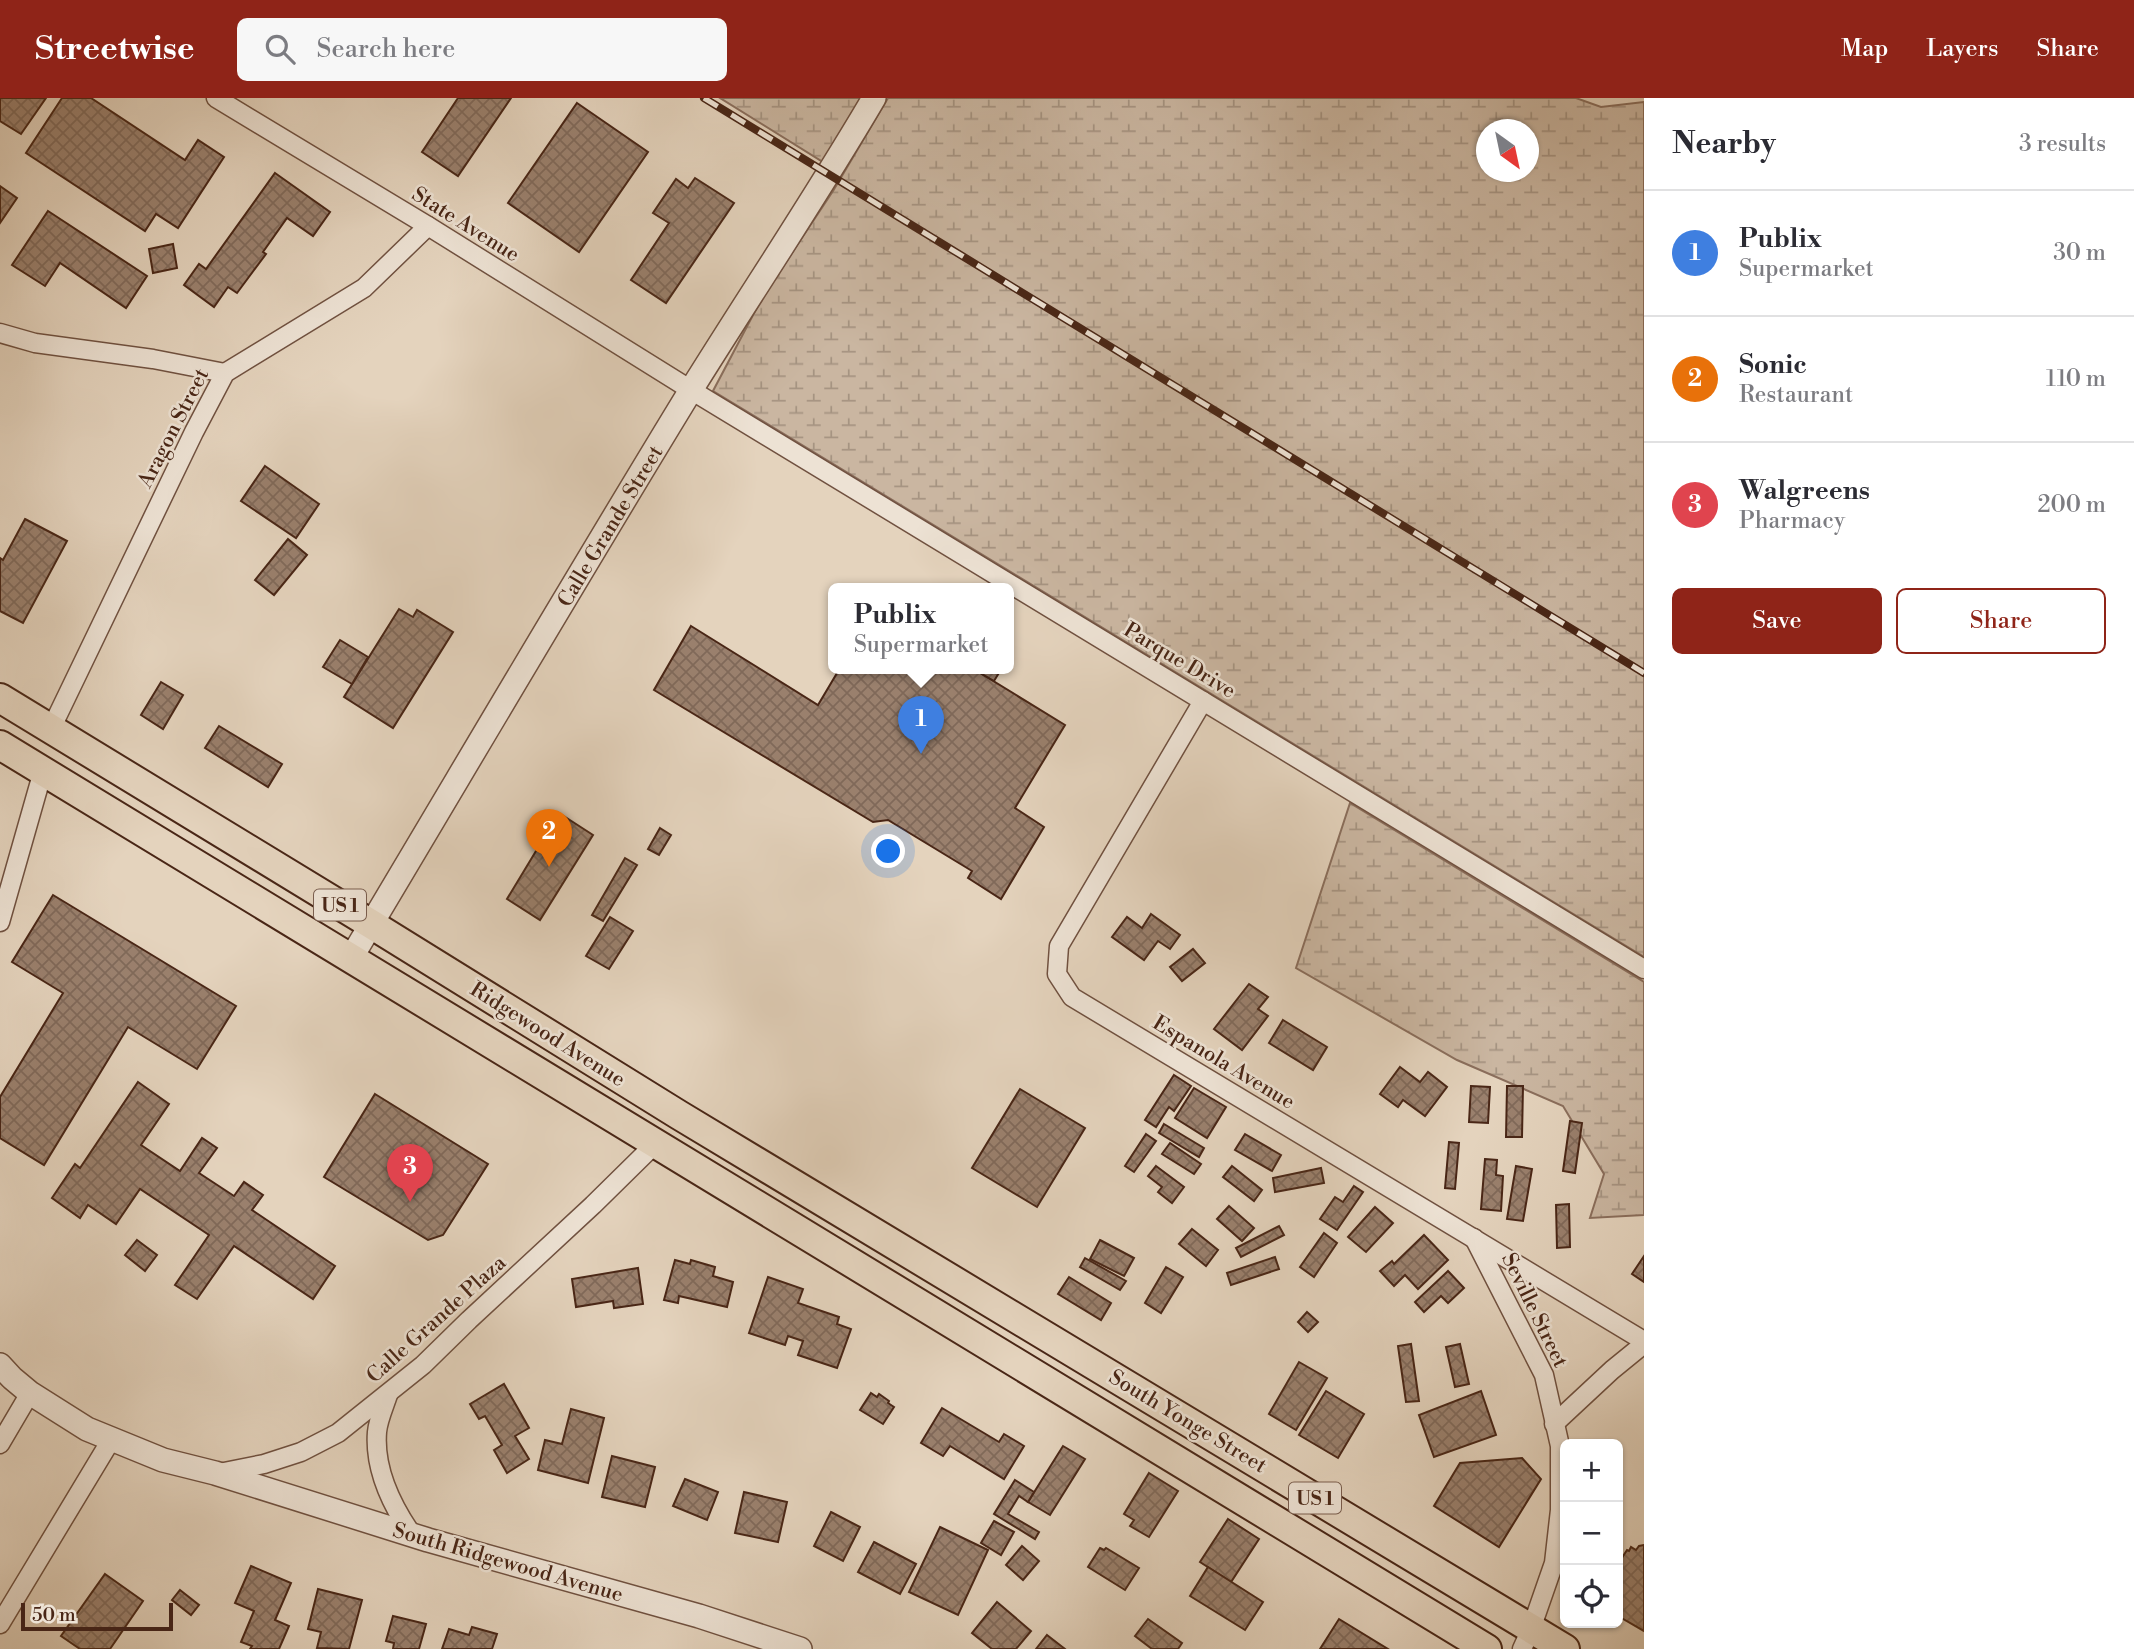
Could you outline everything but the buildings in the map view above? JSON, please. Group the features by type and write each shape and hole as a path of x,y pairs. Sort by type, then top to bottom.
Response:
{"main road":[{"name":"Ridgewood Avenue","path":"0,698 679,1115 1098,1367"},
{"name":"Ridgewood Avenue","path":"0,745 1080,1402"},
{"path":"936,1315 966,1317 985,1314 1001,1307"},
{"name":"South Yonge Street","path":"1098,1367 1526,1639 1566,1649"},
{"name":"South Yonge Street","path":"1080,1402 1487,1649"}],"street":[{"name":"State Avenue","path":"216,98 691,390"},
{"name":"Calle Grande Street","path":"351,958 691,390 823,184 874,98"},
{"name":"Aragon Street","path":"51,729 225,373 364,288 428,226"},
{"path":"0,333 35,343 153,359 225,373"},
{"name":"Parque Drive","path":"691,390 1009,583"},
{"name":"Parque Drive","path":"1014,586 1644,969"},
{"name":"Espanola Avenue","path":"1203,701 1059,946 1057,974 1072,997 1644,1342 1555,1424"},
{"path":"0,922 43,771"},
{"name":"Calle Grande Plaza","path":"215,1474 264,1464 301,1452 338,1433 423,1365 655,1144"},
{"name":"Seville Street","path":"1474,1238 1544,1375 1560,1446 1560,1510 1554,1563 1526,1639"},
{"name":"South Ridgewood Avenue","path":"0,1365 30,1393 87,1429 163,1460 413,1536 699,1616 800,1649"},
{"path":"0,1444 30,1393"},
{"path":"388,1395 377,1431 378,1458 387,1490 399,1516 413,1536"},
{"path":"0,1624 111,1440"}],"green space":[{"path":"720,98 861,98 823,162"},
{"path":"888,98 1576,98 1601,107 1644,102 1644,957 713,391 762,298 833,191"},
{"path":"1350,803 1644,982 1644,1215 1590,1218 1604,1174 1563,1106 1457,1060 1296,968"}],"railway":[{"path":"704,98 1644,673"}],"place":[{"name":"Publix","path":"921,754"},
{"name":"Sonic","path":"549,867"},
{"name":"Walgreens","path":"410,1202"}]}
